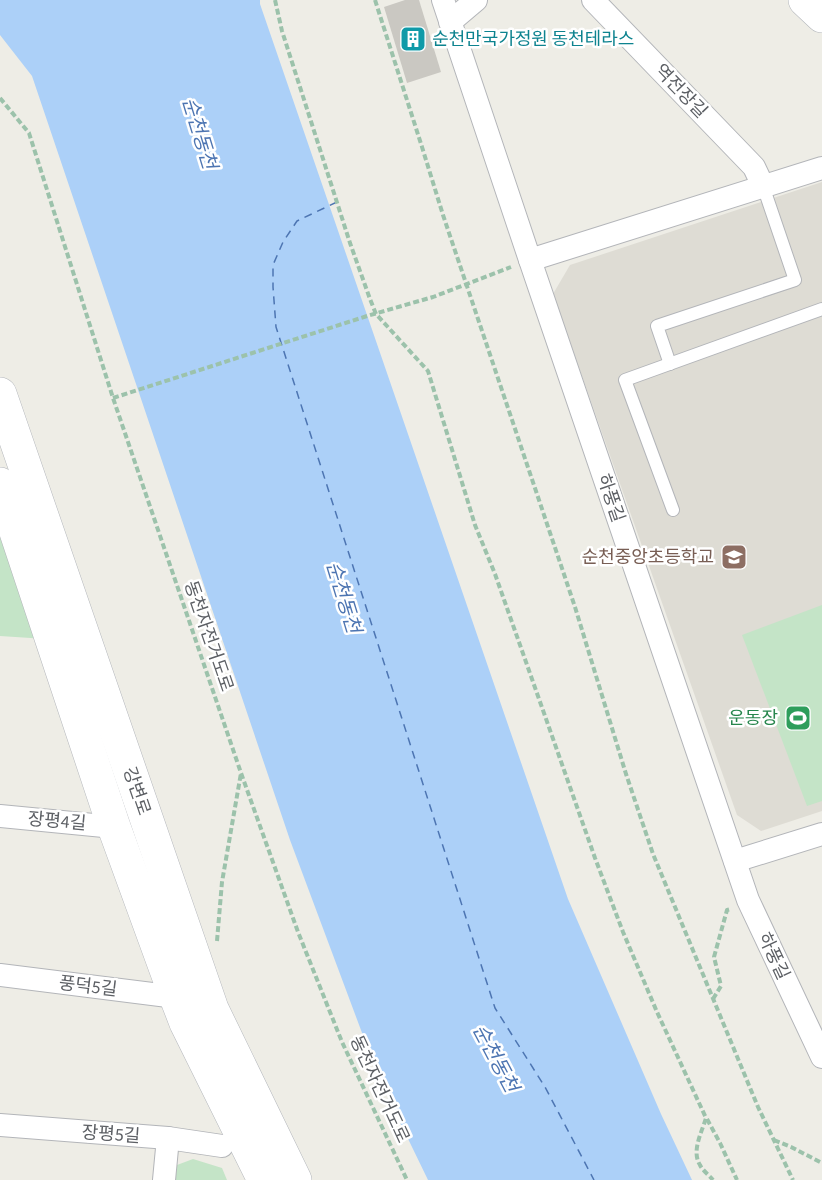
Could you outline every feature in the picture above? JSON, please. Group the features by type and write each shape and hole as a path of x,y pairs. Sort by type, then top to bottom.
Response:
{"main road":[{"path":"805,0 822,16"},
{"name":"강변로","path":"0,393 191,1010 295,1180"},
{"name":"강변로","path":"1,492 114,827 264,1180"},
{"path":"191,1010 197,1088 222,1146 240,1180"},
{"path":"191,1010 261,1067 317,1180"}],"street":[{"name":"하풍길","path":"443,0 748,900 814,1020 822,1057"},
{"path":"450,22 476,0"},
{"name":"역전장길","path":"593,0 754,167 763,186"},
{"path":"530,260 822,168"},
{"name":"장평4길","path":"0,816 114,827"},
{"path":"735,861 822,834"},
{"name":"풍덕5길","path":"0,975 191,1010"},
{"name":"장평5길","path":"0,1125 168,1138 222,1146"},
{"path":"164,1180 168,1138"}],"lane":[{"path":"670,364 657,326 795,280 763,186"},
{"path":"673,510 625,380 822,309"}],"path":[{"path":"275,0 282,31 350,243 376,314 428,370 475,525 495,574 623,932 686,1076 737,1180"},
{"path":"375,0 443,215 575,607 650,845 712,999 793,1180"},
{"name":"동천자전거도로","path":"0,98 29,134 113,398 294,921 342,1042 407,1180"},
{"path":"113,398 368,315 433,297 530,260"},
{"path":"216,951 222,882 242,773"},
{"path":"712,999 721,986 714,957 727,910 748,900"},
{"path":"706,1118 696,1149 696,1157 699,1165 713,1180"},
{"path":"774,1140 822,1163"}],"shaded area":[{"name":"순천중앙초등학교","path":"822,182 822,811 761,831 737,815 553,294 570,265"}],"green space":[{"path":"0,504 46,639 0,636"},
{"name":"운동장","path":"822,605 822,801 807,806 742,635"},
{"path":"193,1159 222,1168 227,1180 175,1180 177,1165"}],"water":[{"name":"순천동천","path":"0,0 260,0 568,899 692,1180 428,1180 380,1081 290,840 32,76 0,35"}],"building":[{"name":"순천만국가정원 동천테라스","path":"405,0 419,0 441,72 407,83 384,7"}],"ferry route":[{"path":"337,202 297,221 283,242 273,265 276,327 495,1008 545,1087 594,1180"}],"place":[{"name":"순천만국가정원 동천테라스","path":"413,39"},
{"name":"순천중앙초등학교","path":"734,557"},
{"name":"운동장","path":"798,718"}]}
